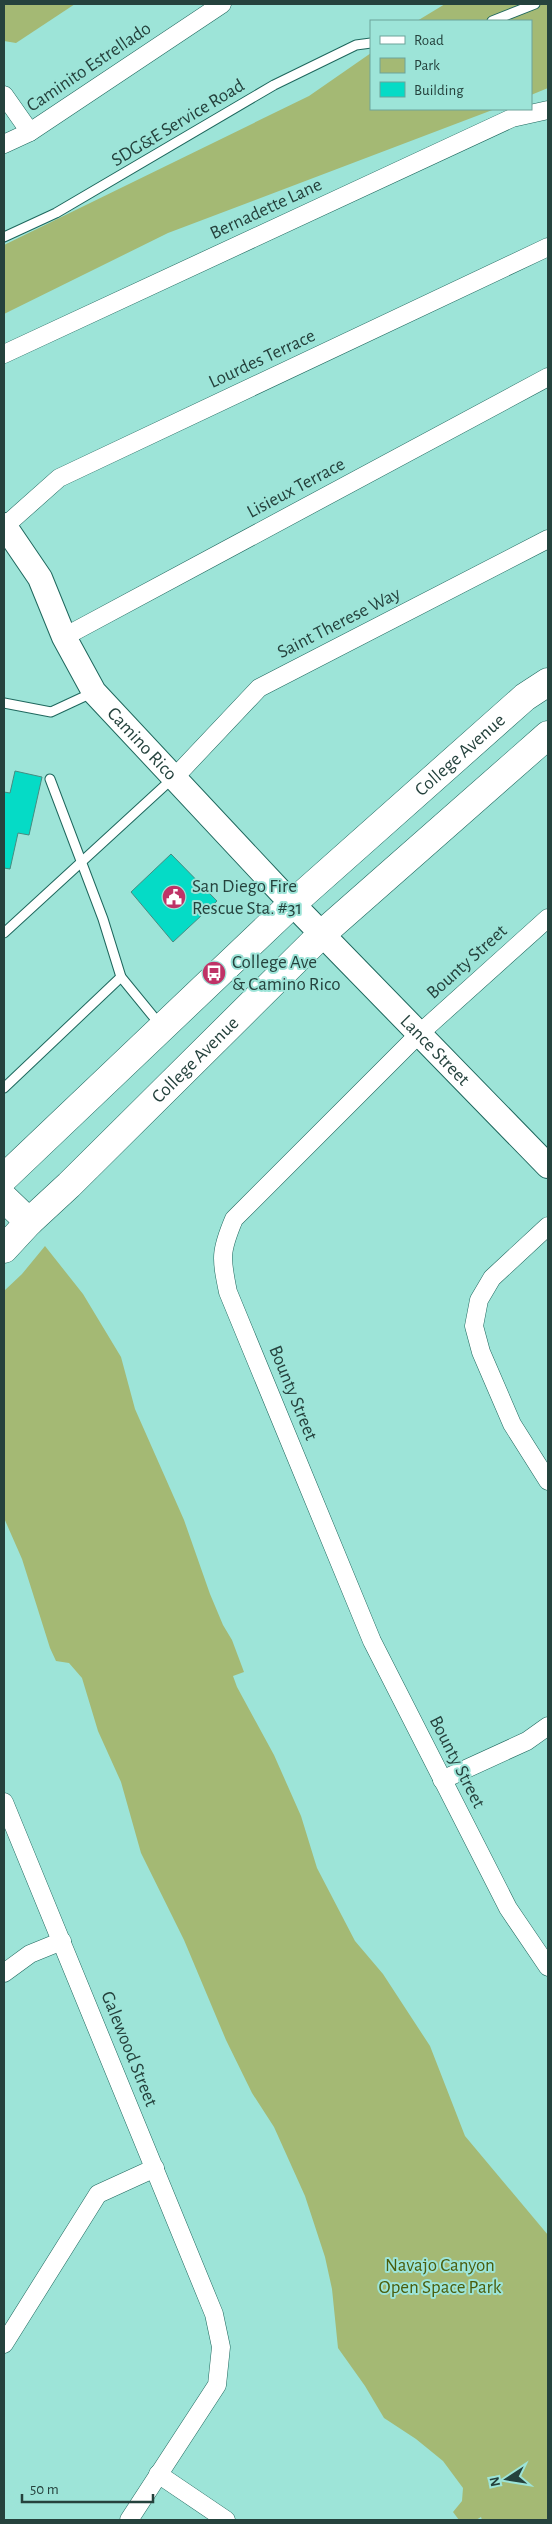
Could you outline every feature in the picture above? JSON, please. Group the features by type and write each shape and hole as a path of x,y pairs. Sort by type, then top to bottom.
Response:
{"main road":[{"name":"College Avenue","path":"4,1178 292,904 525,697 548,682"},
{"name":"College Avenue","path":"4,1250 29,1222 322,933 548,735"},
{"path":"4,1198 29,1222"}],"street":[{"name":"Caminito Estrellado","path":"4,144 30,132 222,4"},
{"path":"4,95 30,132"},
{"name":"Bernadette Lane","path":"4,354 512,118 548,110"},
{"name":"Lourdes Terrace","path":"4,526 59,478 548,247"},
{"name":"Lisieux Terrace","path":"64,637 548,377"},
{"name":"Camino Rico","path":"4,526 40,578 64,637 94,692 292,904 322,933"},
{"name":"Saint Therese Way","path":"174,778 259,688 548,539"},
{"name":"Bounty Street","path":"548,918 419,1034 234,1219 223,1245 222,1260 228,1292 372,1640 508,1908 548,1967"},
{"name":"Lance Street","path":"322,933 548,1166"},
{"path":"548,1226 492,1278 479,1300 474,1326 480,1352 512,1424 548,1481"},
{"path":"442,1780 527,1741 548,1726"},
{"name":"Galewood Street","path":"4,1802 214,2314 221,2347 217,2384 129,2520"},
{"path":"4,1973 30,1954 62,1942"},
{"path":"4,2344 98,2194 155,2168"},
{"path":"158,2474 226,2520"}],"lane":[{"path":"495,20 535,4"},
{"name":"SDG&E Service Road","path":"4,237 56,213 274,85 356,45 370,43"},
{"path":"4,703 51,712 94,692"},
{"path":"4,933 174,778"},
{"path":"50,779 121,977 162,1028"},
{"path":"4,1088 121,977"}],"green space":[{"path":"4,4 75,4 16,43 4,41"},
{"path":"445,4 548,4 548,88 532,95 532,20 419,20"},
{"path":"370,54 370,110 492,110 168,233 4,314 4,245 309,96"},
{"name":"Navajo Canyon Open Space Park","path":"45,1246 83,1294 121,1357 135,1409 184,1520 210,1594 223,1625 232,1640 244,1672 233,1676 237,1687 274,1755 301,1816 317,1868 355,1941 383,1974 430,2046 465,2136 548,2235 548,2520 482,2520 481,2517 476,2520 459,2520 453,2512 462,2501 463,2488 443,2461 416,2439 384,2418 365,2386 338,2348 332,2289 325,2257 305,2196 274,2127 252,2093 226,2040 184,1940 141,1853 121,1782 98,1731 82,1678 69,1663 56,1661 50,1648 22,1559 4,1518 4,1291 22,1274"}],"building":[{"path":"15,771 42,777 29,835 18,833 10,869 4,868 4,792 10,793"},
{"name":"San Diego Fire Rescue Sta. #31","path":"171,854 217,901 173,942 131,892"}],"place":[{"name":"San Diego Fire Rescue Sta. #31","path":"174,897"},
{"name":"College Ave & Camino Rico","path":"214,973"}]}
